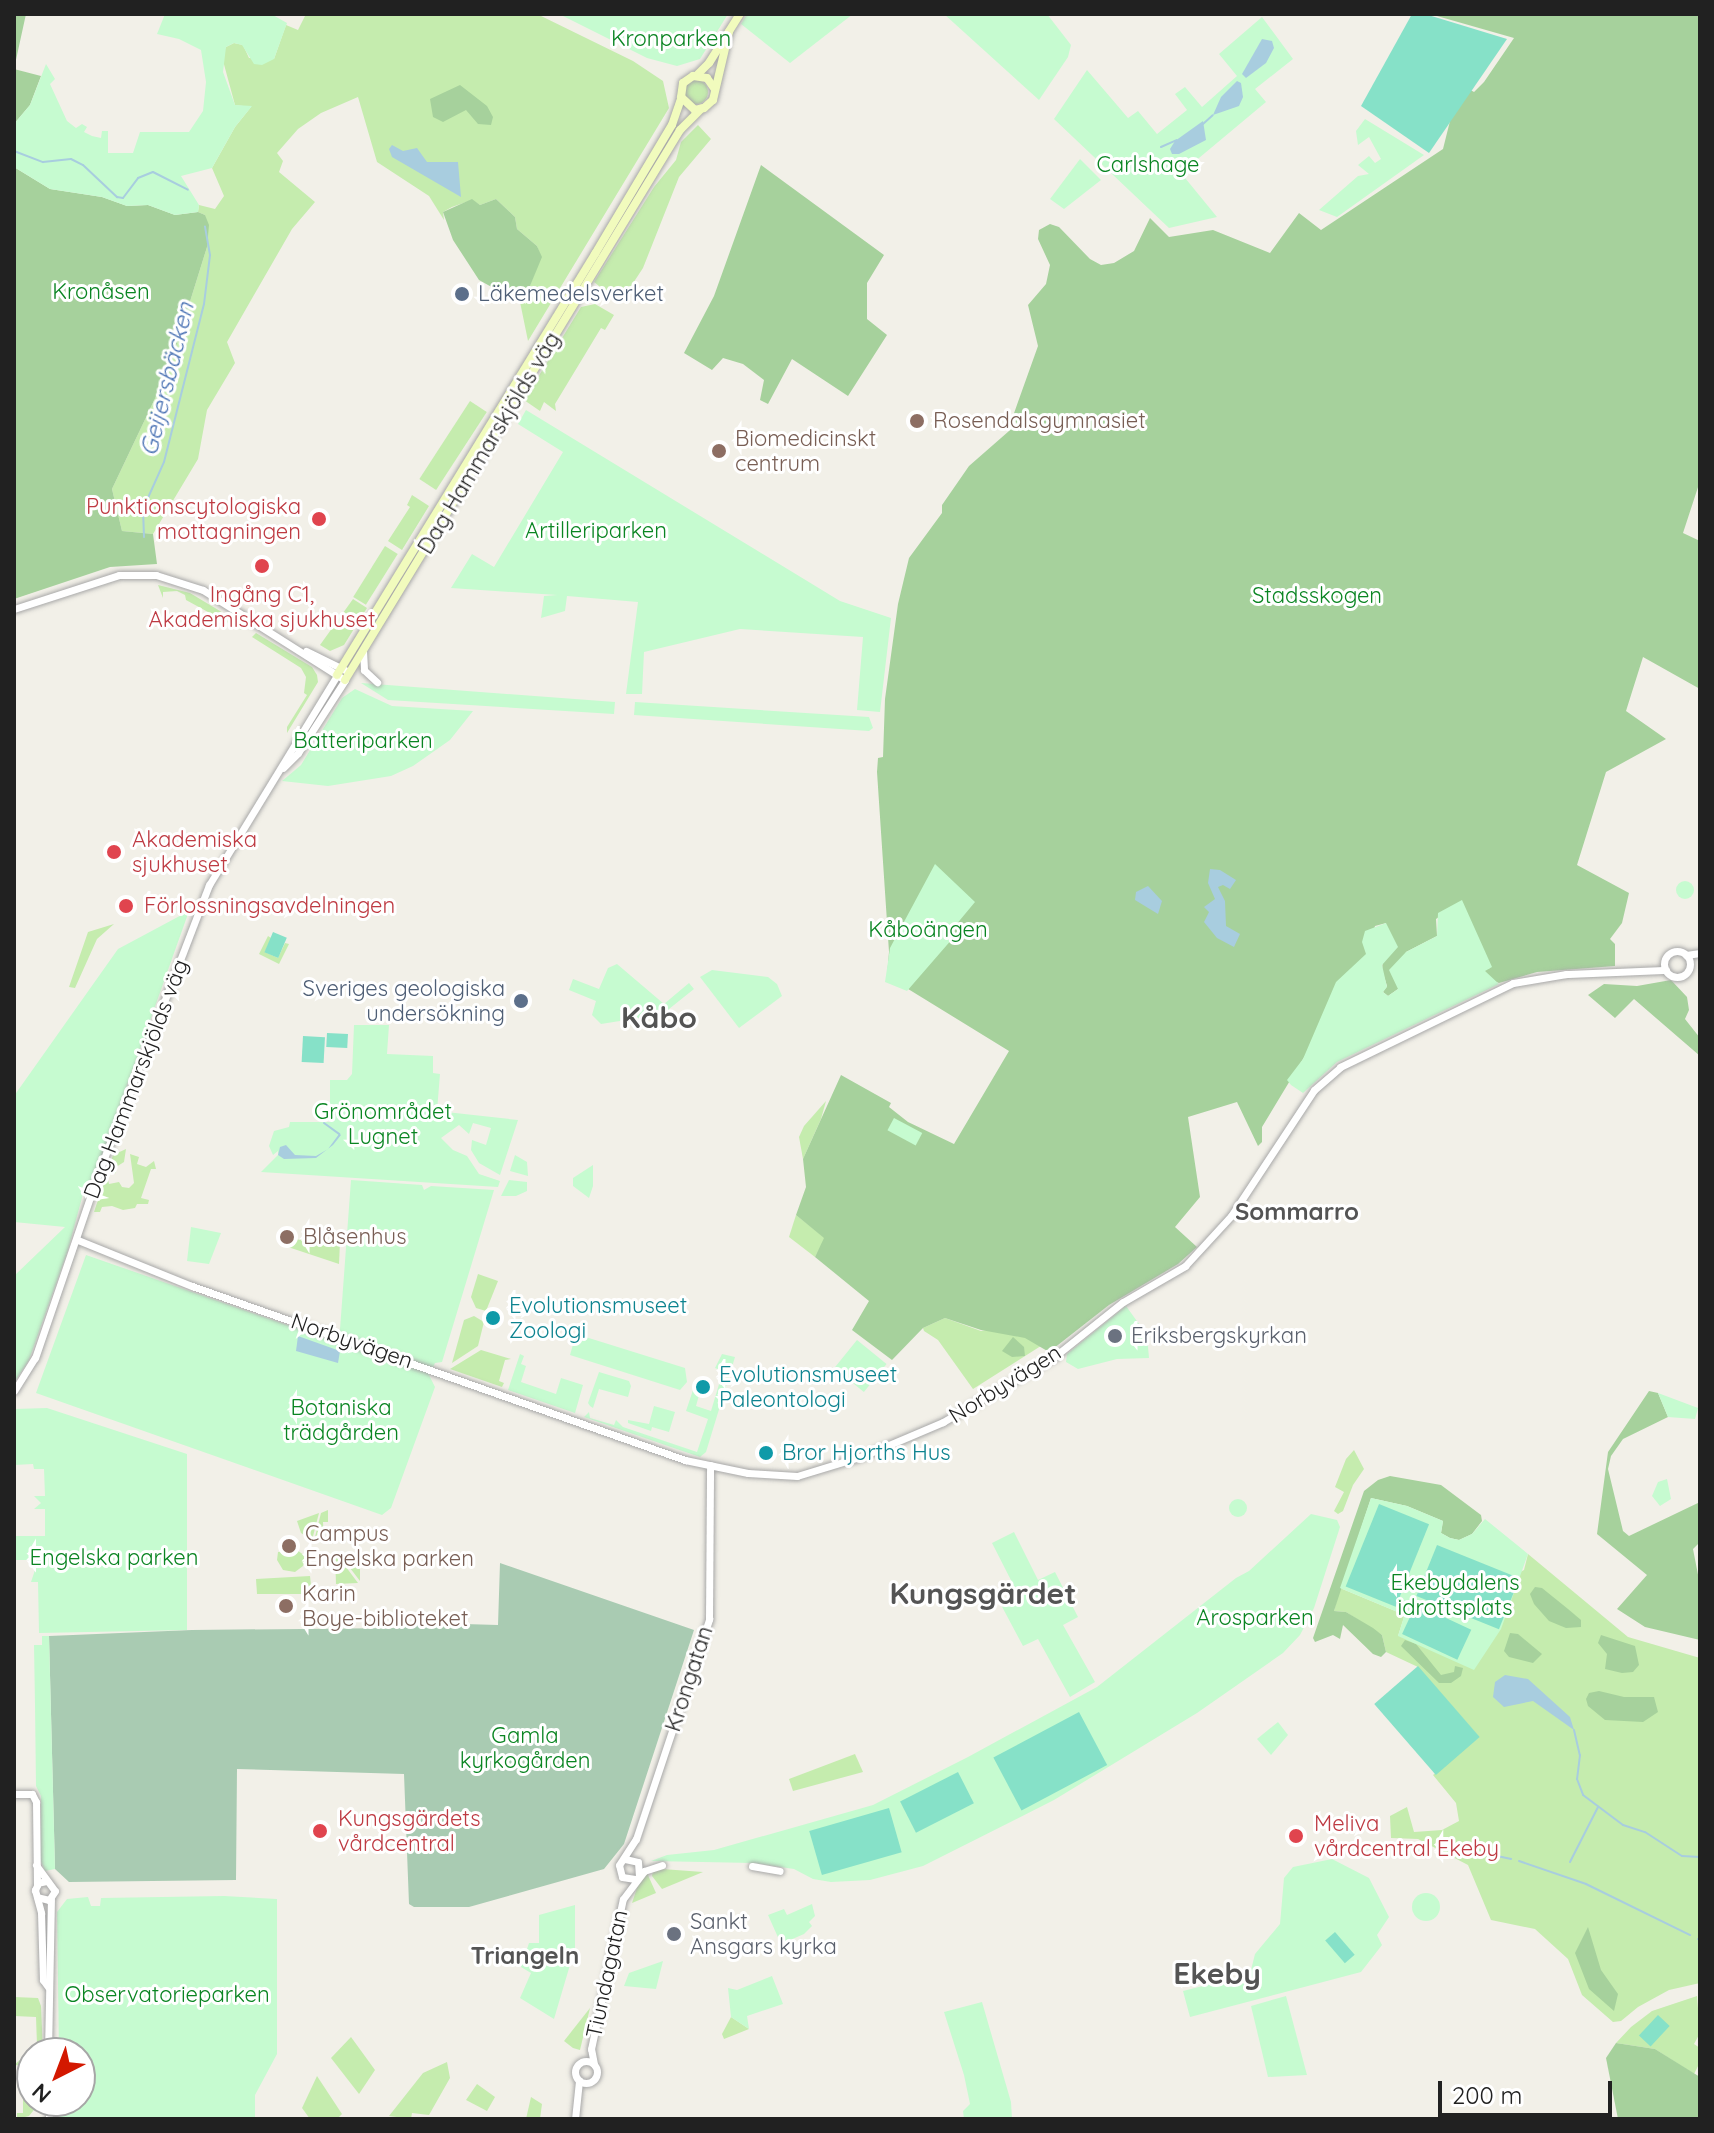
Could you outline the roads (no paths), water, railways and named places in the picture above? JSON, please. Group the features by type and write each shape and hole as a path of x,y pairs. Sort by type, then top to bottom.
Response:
{"main road":[{"path":"729,32 713,100 701,109 689,107 681,99 683,83 697,75 740,14"},
{"path":"697,75 707,78 714,88"},
{"name":"Dag Hammarskjölds väg","path":"343,674 672,125 681,99"},
{"name":"Dag Hammarskjölds väg","path":"343,674 363,649 680,130 701,109"}],"street":[{"path":"14,609 102,578 156,575 203,590 343,674"},
{"path":"363,649 364,670 377,682"},
{"name":"Dag Hammarskjölds väg","path":"14,1391 35,1358 78,1240 98,1174 209,885 276,775 343,674"},
{"path":"1688,959 1673,951 1665,966 1674,976 1682,975 1688,959 1700,954"},
{"name":"Norbyvägen","path":"78,1240 192,1286 685,1460 775,1477 797,1476 863,1456 943,1422 1054,1357 1123,1302 1173,1275 1196,1257 1231,1216 1314,1090 1340,1067 1513,983 1566,974 1665,966"},
{"name":"Krongatan","path":"625,1859 636,1839 709,1619 710,1465"},
{"path":"14,1794 32,1794 36,1802 34,1860 41,1913 43,1980 48,1987"},
{"name":"Krongatan","path":"636,1839 637,1878"},
{"path":"625,1859 638,1861"},
{"name":"Tiundagatan","path":"583,2061 591,2049 623,1899 619,1865 625,1859"},
{"path":"34,1860 46,1881 54,1887 51,1899 48,2037"},
{"name":"Tiundagatan","path":"623,1899 637,1878 662,1865 638,1861"},
{"path":"752,1866 780,1871"},
{"path":"622,1877 637,1878"},
{"path":"37,1885 46,1881"},
{"path":"37,1897 51,1899"},
{"name":"Tiundagatan","path":"591,2049 594,2064"},
{"path":"575,2119 579,2080 575,2070 583,2061 594,2064 596,2077 588,2083 579,2099"},
{"path":"579,2080 588,2083"}],"water":[{"path":"1262,39 1272,41 1274,48 1266,63 1246,78 1242,74"},
{"path":"1237,81 1241,83 1243,97 1239,106 1213,115 1221,97"},
{"path":"1203,121 1206,140 1179,154 1172,154 1170,149 1175,141"},
{"path":"392,145 403,151 417,148 427,162 458,162 461,197 392,157 389,149"},
{"path":"1210,869 1220,870 1236,880 1230,889 1223,885 1218,887 1225,901 1226,926 1240,934 1234,947 1217,938 1204,922 1209,912 1204,907 1215,899 1208,883"},
{"path":"1148,886 1162,901 1158,914 1135,900 1136,892"},
{"path":"286,1145 295,1155 316,1156 327,1150 316,1158 284,1159 278,1155 280,1147"},
{"path":"298,1336 340,1351 338,1363 296,1351"},
{"path":"1505,1675 1528,1679 1570,1717 1574,1730 1533,1701 1504,1707 1493,1697 1495,1682"}],"waterway":[{"path":"1203,124 1213,115"},
{"path":"1161,147 1177,140"},
{"name":"Geijersbäcken","path":"14,151 43,162 71,159 83,165 117,197 123,198 138,178 153,172 188,190"},
{"name":"Geijersbäcken","path":"144,537 143,509 164,462 204,304 210,255 205,226"},
{"path":"324,1123 339,1134"},
{"path":"1574,1730 1580,1755 1577,1779 1583,1795 1623,1825 1645,1832 1682,1856 1700,1857"},
{"path":"1570,1862 1598,1807"},
{"path":"1474,1851 1511,1859"},
{"path":"1519,1861 1586,1884 1690,1935"}],"place":[{"name":"Läkemedelsverket","path":"462,294"},
{"name":"Rosendalsgymnasiet","path":"917,421"},
{"name":"Biomedicinskt centrum","path":"719,451"},
{"name":"Punktionscytologiska mottagningen","path":"319,519"},
{"name":"Ingång C1, Akademiska sjukhuset","path":"262,566"},
{"name":"Akademiska sjukhuset","path":"114,852"},
{"name":"Förlossningsavdelningen","path":"126,906"},
{"name":"Sveriges geologiska undersökning","path":"521,1001"},
{"name":"Blåsenhus","path":"287,1237"},
{"name":"Evolutionsmuseet Zoologi","path":"493,1318"},
{"name":"Eriksbergskyrkan","path":"1115,1336"},
{"name":"Evolutionsmuseet Paleontologi","path":"703,1387"},
{"name":"Bror Hjorths Hus","path":"766,1453"},
{"name":"Campus Engelska parken","path":"289,1546"},
{"name":"Karin Boye-biblioteket","path":"286,1606"},
{"name":"Kungsgärdets vårdcentral","path":"320,1831"},
{"name":"Meliva vårdcentral Ekeby","path":"1296,1836"},
{"name":"Sankt Ansgars kyrka","path":"674,1934"}],"district":[{"name":"Kåbo","path":"659,1017"},
{"name":"Sommarro","path":"1297,1212"},
{"name":"Kungsgärdet","path":"983,1593"},
{"name":"Triangeln","path":"525,1956"},
{"name":"Ekeby","path":"1217,1973"}],"park label":[{"name":"Kronparken","path":"671,39"},
{"name":"Carlshage","path":"1148,165"},
{"name":"Kronåsen","path":"101,292"},
{"name":"Artilleriparken","path":"596,531"},
{"name":"Stadsskogen","path":"1317,596"},
{"name":"Batteriparken","path":"363,741"},
{"name":"Kåboängen","path":"928,930"},
{"name":"Grönområdet Lugnet","path":"383,1124"},
{"name":"Botaniska trädgården","path":"341,1420"},
{"name":"Engelska parken","path":"114,1558"},
{"name":"Ekebydalens idrottsplats","path":"1455,1594"},
{"name":"Arosparken","path":"1255,1618"},
{"name":"Gamla kyrkogården","path":"525,1748"},
{"name":"Observatorieparken","path":"167,1995"}]}
